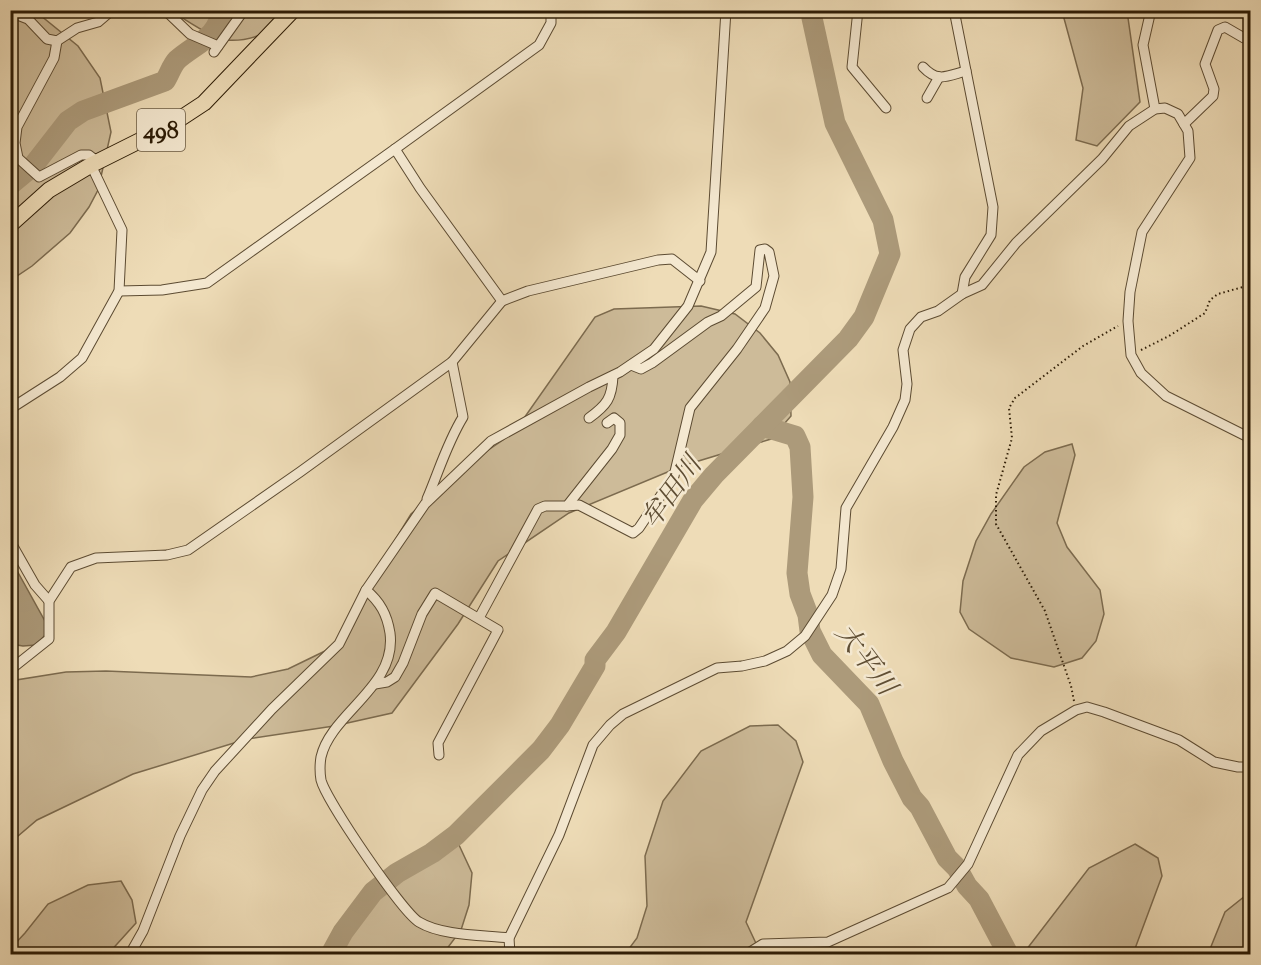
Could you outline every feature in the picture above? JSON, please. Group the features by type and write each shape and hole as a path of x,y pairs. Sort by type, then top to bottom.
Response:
{"highway":[{"name":"498","path":"10,225 49,190 169,126 204,103 293,10"}],"street":[{"path":"10,12 28,19 47,39 57,41 77,28 98,22 112,10"},
{"path":"165,10 190,34 216,48 244,10"},
{"path":"119,291 162,291 207,283 539,45 550,23 551,10"},
{"path":"424,504 490,441 589,387 614,376 654,349 688,306 711,252 726,10"},
{"path":"858,10 852,67 886,108"},
{"path":"954,10 993,207 991,235 965,277 962,294"},
{"path":"1151,10 1143,45 1155,109"},
{"path":"1184,124 1213,96 1214,89 1205,64 1218,30 1225,27 1244,38 1251,37"},
{"path":"10,409 60,377 82,358 119,291 122,230 95,164 89,155 81,155 39,177 18,159 15,143 17,127 54,58 57,41"},
{"path":"923,67 931,75 939,77 966,71"},
{"path":"927,98 939,77"},
{"path":"510,954 509,938 559,835 593,745 610,725 623,714 717,668 765,661 787,651 806,636 831,595 841,569 846,508 893,427 905,400 907,384 903,350 910,329 921,317 938,311 962,294 982,285 1016,243 1102,159 1129,126 1155,109 1164,108 1178,114 1188,131 1190,158 1142,232 1130,292 1128,321 1131,355 1141,373 1167,396 1251,438"},
{"path":"395,149 420,188 502,301"},
{"path":"479,618 538,509 545,506 579,505 633,533 639,528 674,476 690,408 736,350 765,308 774,276 770,252 765,249 760,250 756,287 721,316 708,322 652,363 640,369 631,365"},
{"path":"10,670 49,639 49,601 70,567 96,558 167,555 188,550 291,479 452,362 502,301 528,291 665,259 672,259 700,280"},
{"path":"130,954 143,931 180,837 202,790 215,771 272,710 339,644 366,590 424,504 444,459 449,440 463,417 452,362"},
{"path":"589,418 607,404 612,392 614,376"},
{"path":"567,506 620,435 620,423 614,418 607,423"},
{"path":"10,541 35,585 49,601"},
{"path":"366,590 379,601 388,620 391,644 386,665 375,684 328,739 321,758 321,780 332,802 395,896 418,921 435,930 509,938"},
{"path":"375,684 387,682 395,677 404,663 422,614 435,593 498,630 438,742 439,755"},
{"path":"747,954 763,944 828,942 948,888 968,864 1018,755 1041,731 1076,710 1087,707 1104,712 1179,740 1214,762 1251,767"}],"path":[{"path":"1131,355 1169,336 1205,313 1210,300 1218,294 1251,285"},
{"path":"1076,710 1071,686 1045,611 996,524 996,495 1012,438 1009,408 1015,398 1083,346 1128,321"}],"shaded area":[{"path":"11,11 35,11 78,46 100,78 111,132 98,190 89,207 70,233 32,266 11,280"},
{"path":"172,11 305,11 258,36 226,40 198,28"},
{"path":"1062,11 1127,11 1140,102 1097,146 1076,140 1083,88"},
{"path":"701,306 735,314 760,333 778,355 790,382 791,416 771,439 682,466 569,513 498,561 458,624 392,713 334,726 247,739 133,774 37,820 11,842 10,681 66,672 106,671 251,677 288,669 325,651 353,626 395,540 411,514 475,459 503,440 522,421 595,317 614,309"},
{"path":"1072,444 1075,455 1057,523 1067,547 1100,590 1104,614 1096,641 1082,658 1054,667 1011,658 969,629 960,612 963,581 976,541 991,514 1024,467 1045,452"},
{"path":"10,558 46,623 46,634 36,645 11,644"},
{"path":"778,725 796,741 803,762 746,922 761,954 625,954 637,938 647,906 645,856 663,801 701,751 750,726"},
{"path":"1135,844 1158,858 1162,876 1133,954 1023,954 1089,868"},
{"path":"459,845 472,873 469,905 461,930 443,954 317,954 344,931 367,904 384,877 428,852 444,846"},
{"path":"121,881 132,900 136,923 108,954 11,954 11,948 48,904 88,885"},
{"path":"1250,892 1250,954 1208,954 1225,912"}],"waterway":[{"path":"10,185 33,166 68,121 83,111 165,81 177,60 211,34 216,27 221,10"},
{"name":"牟田川","path":"331,954 343,932 373,892 397,873 432,853 456,835 541,750 560,725 595,666 595,660 616,632 693,500 714,475 848,339 864,317 890,254 883,220 835,123 812,10"},
{"name":"大平川","path":"762,426 795,436 800,447 803,497 797,573 810,631 822,655 869,704 893,761 912,798 920,807 947,858 979,899 1008,954"}]}
